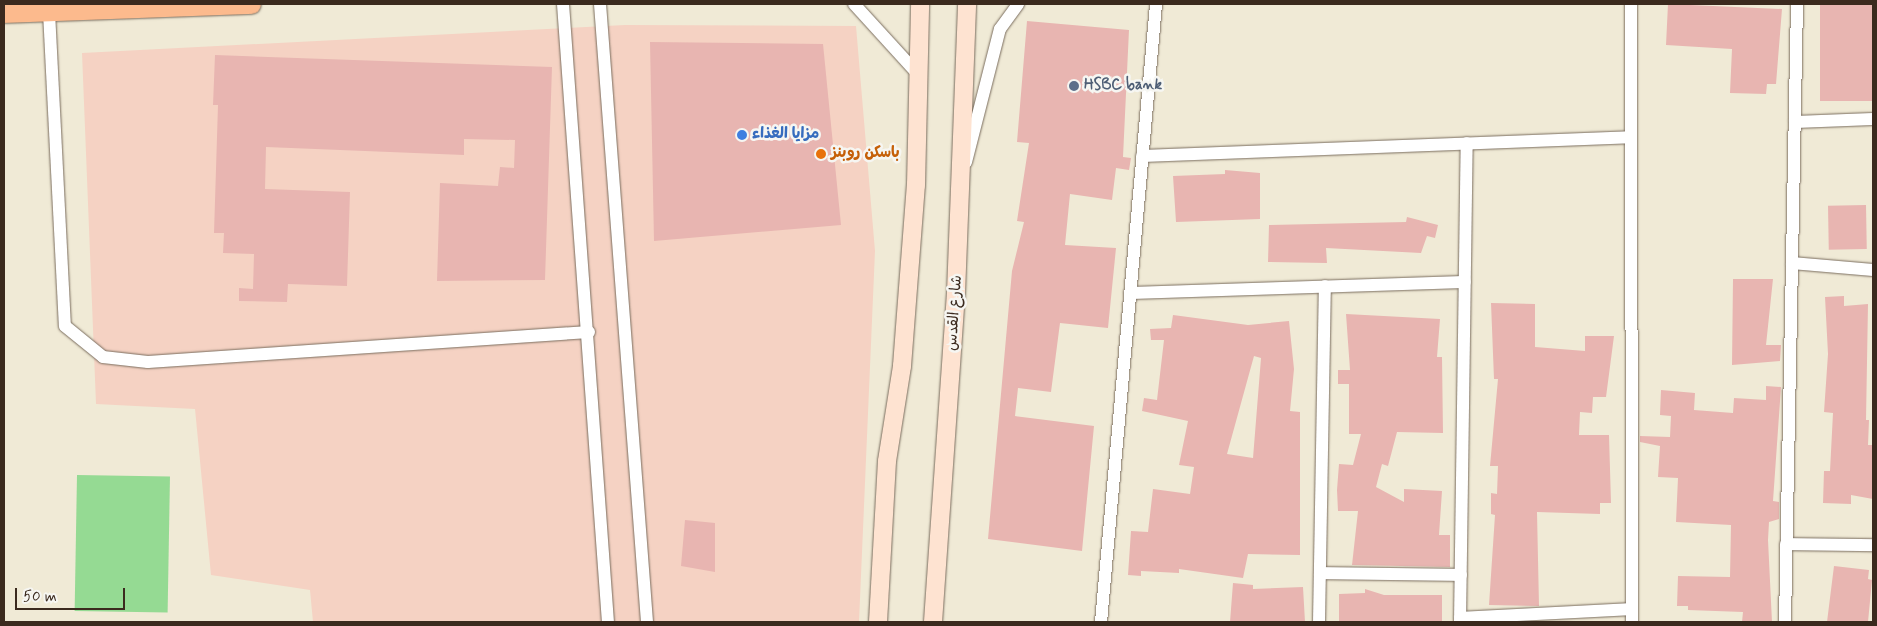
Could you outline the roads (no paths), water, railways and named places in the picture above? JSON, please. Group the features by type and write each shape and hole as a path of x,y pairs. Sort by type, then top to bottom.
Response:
{"main road":[{"path":"4,13 251,4"},
{"path":"878,622 887,462 902,366 916,185 920,4"},
{"name":"شارع القدس","path":"932,622 963,176 967,4"}],"street":[{"path":"564,4 589,332 608,622"},
{"path":"600,4 647,622"},
{"path":"854,4 918,74"},
{"path":"963,176 1000,29 1018,4"},
{"path":"1101,622 1156,4"},
{"path":"1466,143 1460,620 1632,616 1631,4"},
{"path":"1785,622 1797,4"},
{"path":"50,12 65,326 103,357 148,362 589,332"},
{"path":"1795,122 1873,119"},
{"path":"1142,156 1631,137"},
{"path":"1792,263 1873,270"},
{"path":"1130,293 1465,282"},
{"path":"1319,622 1325,286"},
{"path":"1786,544 1873,545"},
{"path":"1320,573 1461,575"}],"place":[{"name":"HSBC bank","path":"1074,86"},
{"name":"مزايا الغذاء","path":"742,135"},
{"name":"باسكن روبنز","path":"821,154"}]}
